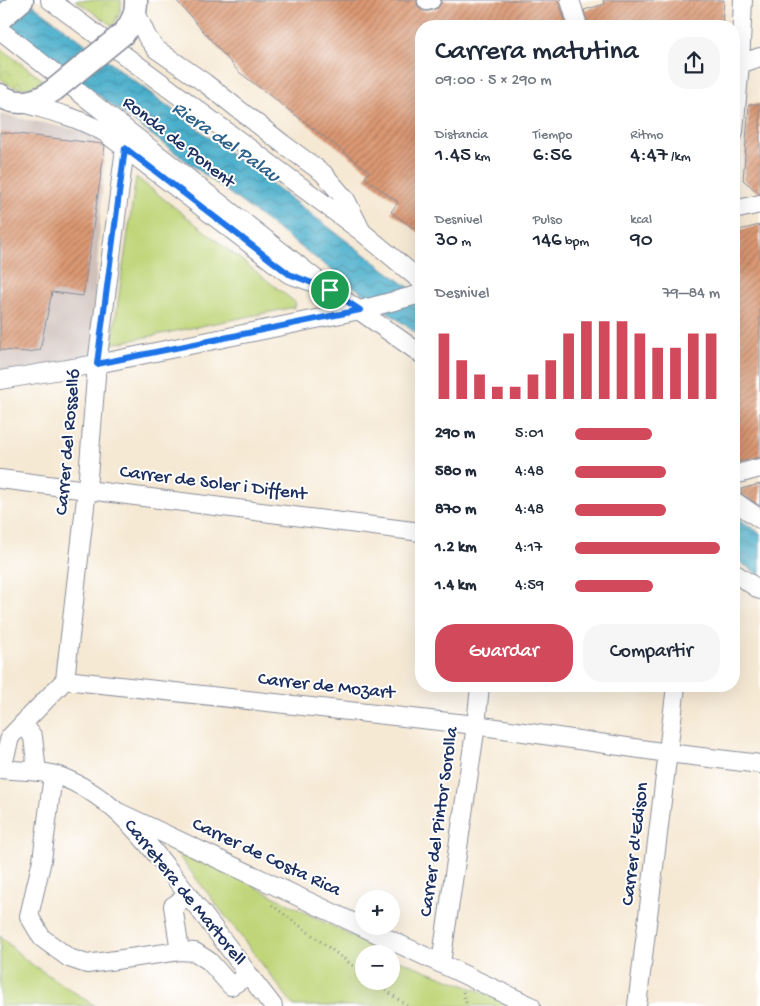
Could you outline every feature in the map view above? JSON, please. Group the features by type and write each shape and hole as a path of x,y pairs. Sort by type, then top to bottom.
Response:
{"main road":[{"path":"0,19 22,0"},
{"path":"6,98 30,101 39,99 54,90 124,33 129,27 137,4"}],"street":[{"name":"Ronda de Ponent","path":"50,0 362,232 415,276"},
{"path":"570,0 576,20"},
{"path":"743,0 740,64 760,57"},
{"name":"Ronda de Ponent","path":"137,4 147,37 156,49 205,83 323,173 346,200 362,232"},
{"name":"Ronda de Ponent","path":"0,30 330,290"},
{"name":"Ronda de Ponent","path":"6,98 68,116 104,132 289,274 330,290 368,308 415,349"},
{"name":"Carrer del Rosselló","path":"65,680 87,489 97,364 125,148"},
{"path":"740,209 760,204"},
{"path":"0,380 97,364 368,308 415,296"},
{"path":"740,473 760,468"},
{"name":"Carrer de Soler i Diffent","path":"0,479 415,531"},
{"path":"740,505 760,519"},
{"path":"740,577 760,590"},
{"path":"1,769 10,737 65,680"},
{"name":"Carrer de Mozart","path":"65,680 476,725 668,753 760,764"},
{"name":"Carrer del Pintor Sorolla","path":"441,963 479,692"},
{"name":"Carrer d'Edison","path":"637,1006 675,692"},
{"path":"23,723 34,737 45,773 42,860 30,916 42,938 69,958 87,964 180,951 195,952 209,962 231,986 248,974"},
{"name":"Carretera de Martorell","path":"1,769 45,773 64,778 105,800 146,840 273,1006"},
{"name":"Carrer de Costa Rica","path":"118,812 531,1006"},
{"path":"180,951 173,906 188,895"}],"path":[{"path":"269,903 355,967"},
{"path":"386,990 407,1006"},
{"path":"462,991 467,1006"}],"shaded area":[{"path":"0,114 116,138 105,145 91,359 0,373"}],"green space":[{"path":"75,0 121,0 120,11 113,26"},
{"path":"0,48 43,80 26,88 16,87 5,82 0,78"},
{"path":"136,177 296,303 295,307 112,344"},
{"path":"168,842 368,945 355,945 355,990 400,990 400,960 518,1006 294,1006"},
{"path":"0,936 27,961 95,1006 0,1006"}],"water":[{"name":"Riera del Palau","path":"0,0 27,0 415,292 415,332 0,21"},
{"path":"740,520 760,533 760,575 740,562"}],"building":[{"path":"176,0 417,0 420,9 429,11 438,8 441,0 558,0 565,20 415,20 415,230 391,212 398,202 365,178 369,171 239,72"},
{"path":"603,0 724,0 722,20 586,20 584,10 605,4"},
{"path":"749,104 760,104 760,194 743,180"},
{"path":"0,132 103,144 105,146 83,296 52,292 40,350 28,352 0,350"},
{"path":"760,225 760,457 740,462 740,230"},
{"path":"760,484 760,506 742,494 741,489"}],"route":[{"path":"125,148 289,274 330,290 360,310 97,364 125,148"}]}
